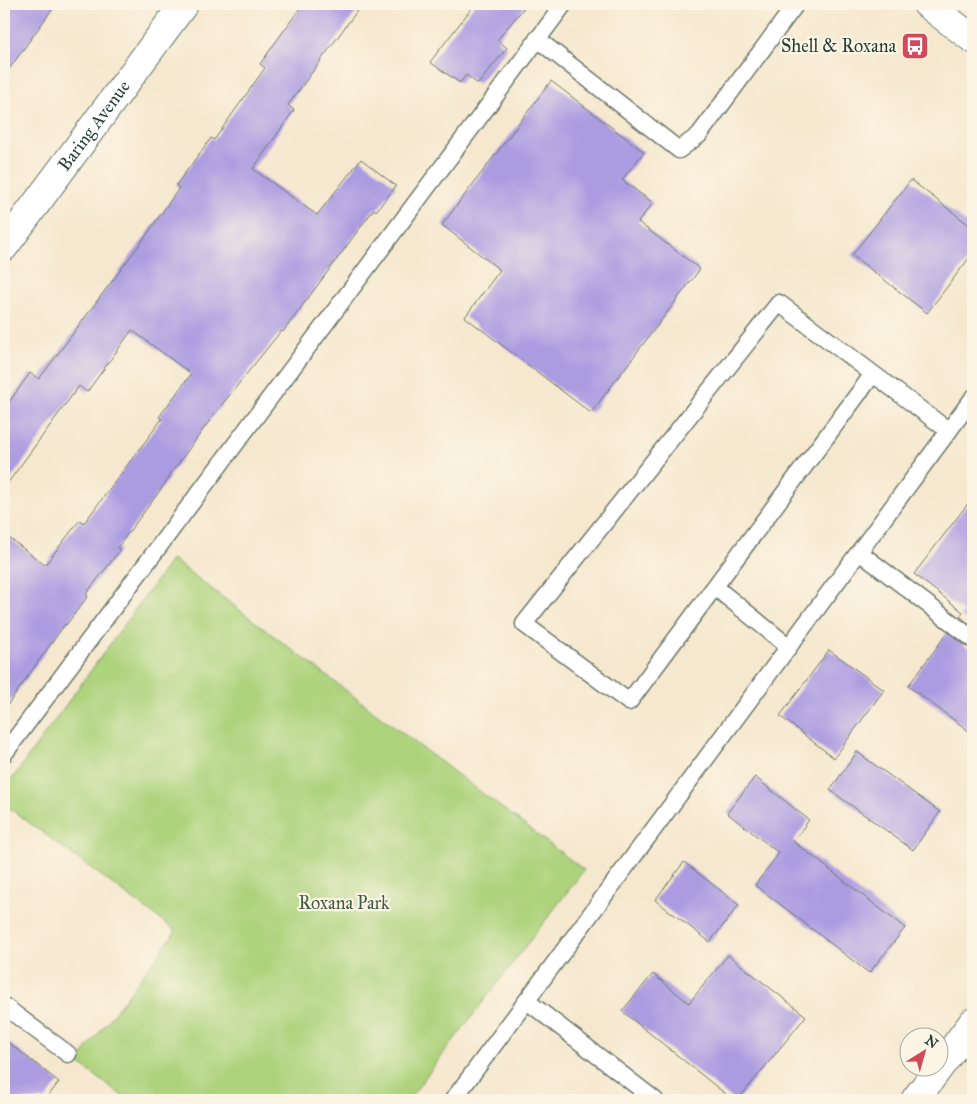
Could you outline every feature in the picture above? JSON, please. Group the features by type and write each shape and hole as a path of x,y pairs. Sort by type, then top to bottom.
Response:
{"street":[{"name":"Baring Avenue","path":"4,247 184,4"},
{"path":"927,4 973,39"},
{"path":"915,1100 973,1022"}],"lane":[{"path":"4,754 564,4"},
{"path":"538,39 679,150 699,135 796,4"},
{"path":"873,374 629,702 524,624 779,303 949,431"},
{"path":"453,1100 973,398"},
{"path":"859,552 973,638"},
{"path":"715,587 788,647"},
{"path":"527,1001 655,1100"},
{"path":"4,1006 68,1054"}],"green space":[{"name":"Roxana Park","path":"172,559 584,870 408,1100 128,1100 77,1062 176,931 4,804 4,790"}],"building":[{"path":"4,4 56,4 4,76"},
{"path":"303,4 362,4 288,105 294,110 253,169 317,215 361,159 396,186 376,211 374,209 283,332 281,331 216,412 117,548 120,550 86,594 88,596 65,624 4,710 4,534 45,565 80,520 84,523 162,419 159,417 191,374 132,330 87,392 79,386 4,488 4,409 30,373 39,379 145,237 179,188 176,185 211,138 214,140 265,68 260,64"},
{"path":"475,4 527,4 497,40 507,48 478,84 466,75 460,83 430,62"},
{"path":"551,81 644,152 622,180 653,203 638,222 700,269 591,413 465,317 500,270 442,225"},
{"path":"911,180 973,228 973,253 927,313 852,255"},
{"path":"973,497 973,627 960,616 963,612 914,574"},
{"path":"948,632 967,647 973,649 973,734 908,686"},
{"path":"829,650 884,690 834,758 780,716"},
{"path":"857,752 940,812 913,850 830,790"},
{"path":"755,777 809,820 793,841 905,928 869,973 755,885 779,853 727,813"},
{"path":"684,862 739,905 710,942 655,900"},
{"path":"728,955 806,1016 738,1100 733,1100 622,1011 653,974 689,1003"},
{"path":"4,1039 59,1082 45,1100 4,1100"}],"place":[{"name":"Shell & Roxana","path":"915,46"}]}
